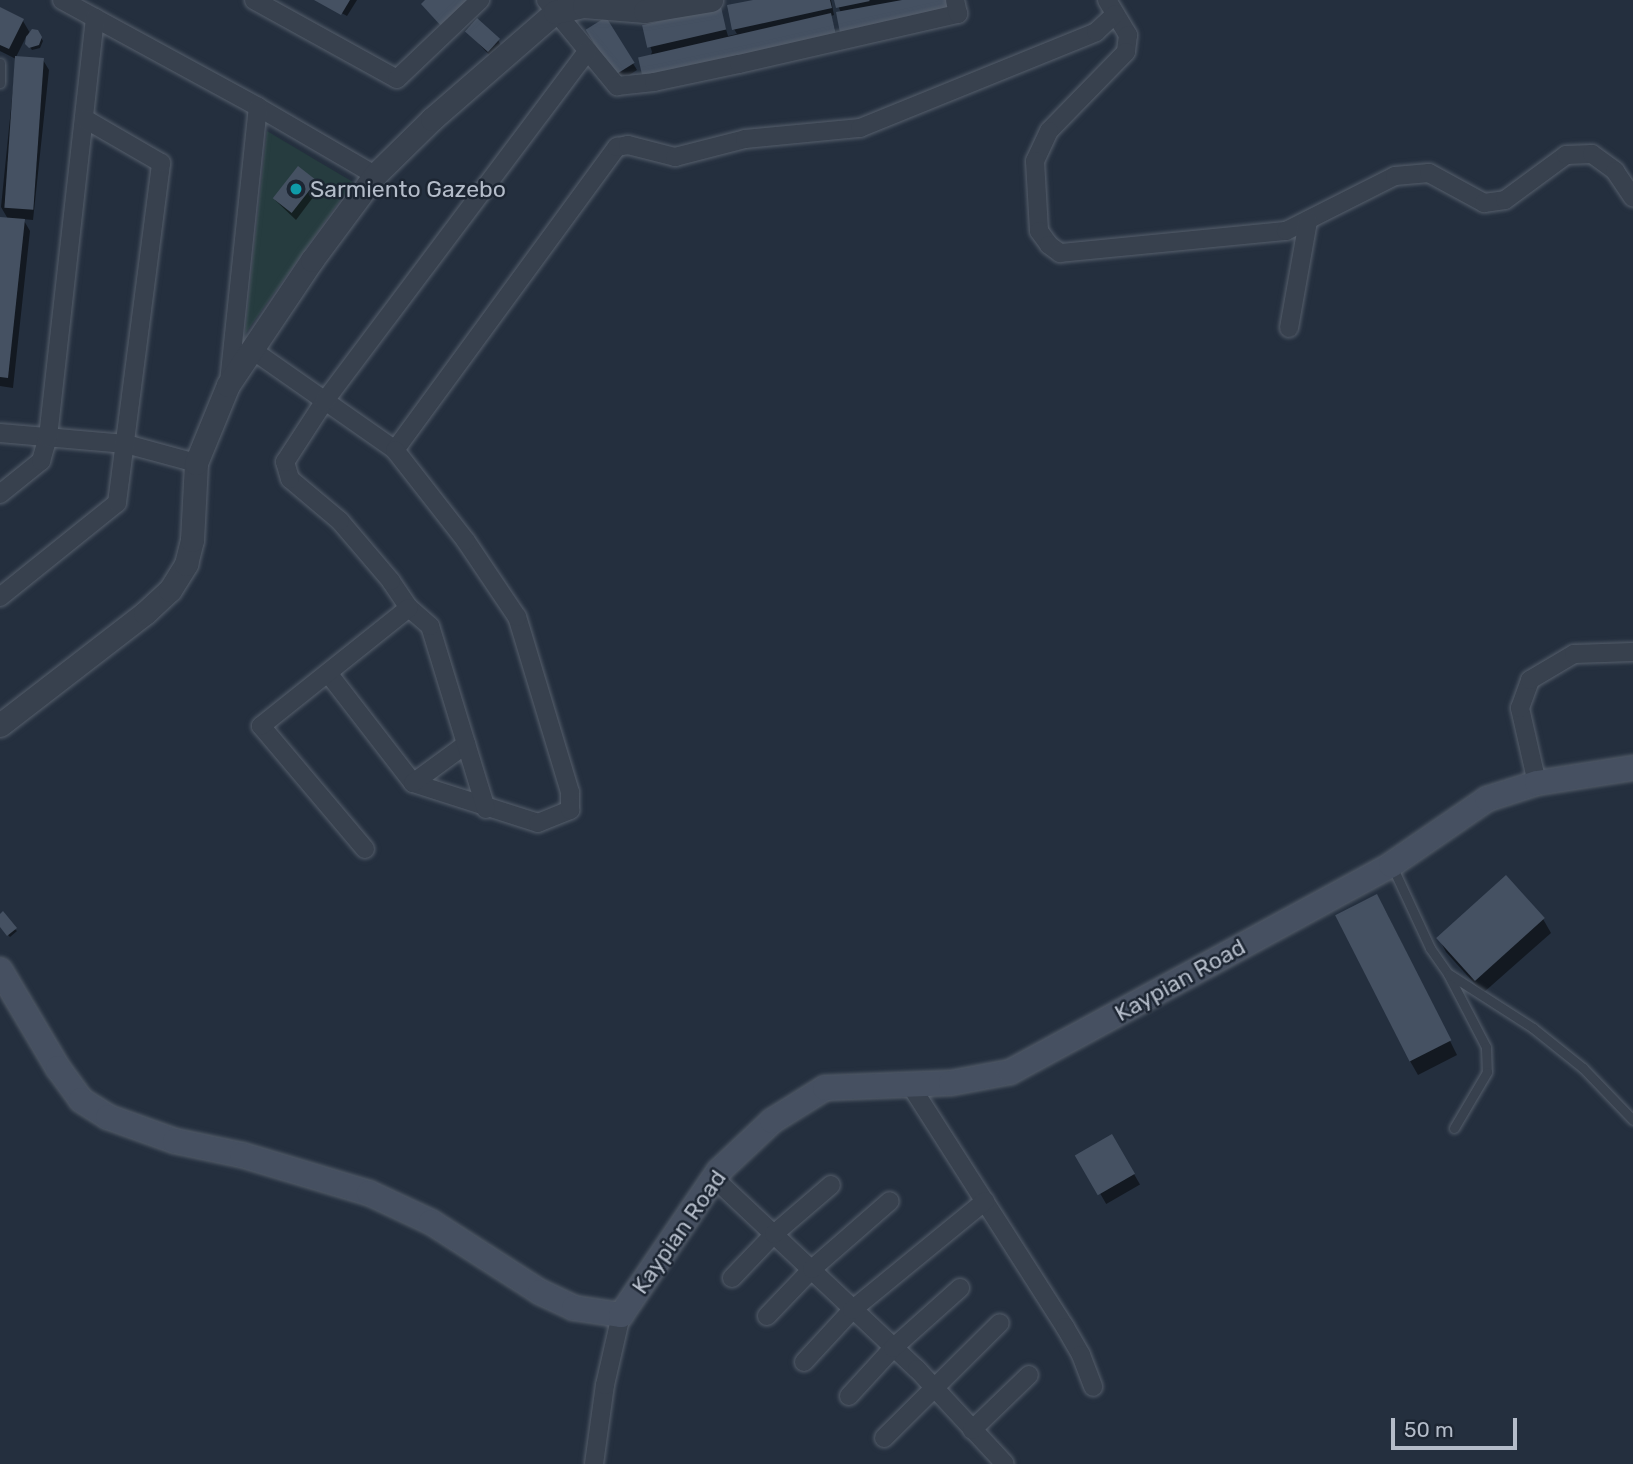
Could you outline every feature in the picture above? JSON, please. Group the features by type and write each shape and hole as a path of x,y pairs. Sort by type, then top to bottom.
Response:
{"main road":[{"name":"Kaypian Road","path":"0,970 58,1068 81,1100 108,1117 165,1138 242,1155 369,1193 431,1222 457,1241 551,1297 574,1308 621,1315 714,1178 772,1121 825,1088 951,1083 1010,1072 1391,864 1487,799 1537,783 1633,768"}],"street":[{"path":"62,0 258,107 375,175"},
{"path":"254,0 397,79 480,0"},
{"path":"0,726 170,590 186,564 192,540 195,463 228,385 251,348 375,175 551,6 645,11 710,0"},
{"path":"551,6 617,86 654,82 957,14 955,0"},
{"path":"394,450 617,147 628,145 675,157 745,139 860,128 1096,32 1111,7 1128,35 1126,52 1049,131 1035,161 1039,231 1048,245 1060,253 1286,230 1395,176 1429,173 1484,203 1505,200 1566,155 1592,154 1615,171 1633,198"},
{"path":"0,494 41,461 48,438 95,18"},
{"path":"486,808 430,626 409,608 391,581 340,521 290,479 285,461 324,402 587,51"},
{"path":"228,385 258,107"},
{"path":"0,597 117,503 161,163 85,118"},
{"path":"1289,328 1308,221"},
{"path":"251,348 394,450 466,541 517,617 570,792 570,810 538,822 486,808 413,783 328,673"},
{"path":"0,433 126,444 195,463"},
{"path":"365,849 261,726 409,608"},
{"path":"1537,783 1520,708 1530,680 1574,654 1633,652"},
{"path":"413,783 466,744"},
{"path":"909,1083 1065,1327 1081,1354 1093,1387"},
{"path":"714,1178 813,1269 852,1310 934,1387 1005,1464"},
{"path":"732,1278 774,1234 831,1185"},
{"path":"767,1316 813,1269 890,1201"},
{"path":"804,1362 852,1310 985,1201"},
{"path":"849,1396 893,1348 960,1288"},
{"path":"594,1464 605,1385 621,1315"},
{"path":"884,1438 1000,1323"},
{"path":"972,1430 1029,1375"}],"lane":[{"path":"0,63 0,83"},
{"path":"1391,864 1430,948 1448,974 1486,1047 1487,1072 1454,1128"},
{"path":"1448,974 1502,1007 1583,1068 1633,1120"}],"green space":[{"path":"267,131 353,182 245,334 252,267"}],"building":[{"path":"314,0 350,0 341,15"},
{"path":"425,0 472,0 442,27 421,4"},
{"path":"753,0 830,0 832,8 732,30 727,5"},
{"path":"834,0 869,0 870,1 836,8"},
{"path":"902,0 947,0 949,9 840,33 836,12"},
{"path":"0,7 24,19 9,49 0,45"},
{"path":"721,7 726,29 647,48 642,25"},
{"path":"831,13 836,35 643,80 638,58"},
{"path":"606,17 635,63 614,76 586,30"},
{"path":"477,18 500,39 488,52 465,31"},
{"path":"32,29 38,30 42,37 39,45 29,48 25,44 26,37"},
{"path":"15,56 44,58 33,210 4,208"},
{"name":"Sarmiento Gazebo","path":"298,166 317,181 292,213 273,198"},
{"path":"0,217 25,219 8,378 0,377"},
{"path":"1506,875 1545,918 1475,981 1436,938"},
{"path":"1377,894 1451,1040 1410,1061 1335,915"},
{"path":"3,911 17,928 7,936 0,927 0,914"},
{"path":"1112,1134 1135,1174 1098,1195 1075,1156"}],"place":[{"name":"Sarmiento Gazebo","path":"296,189"}]}
